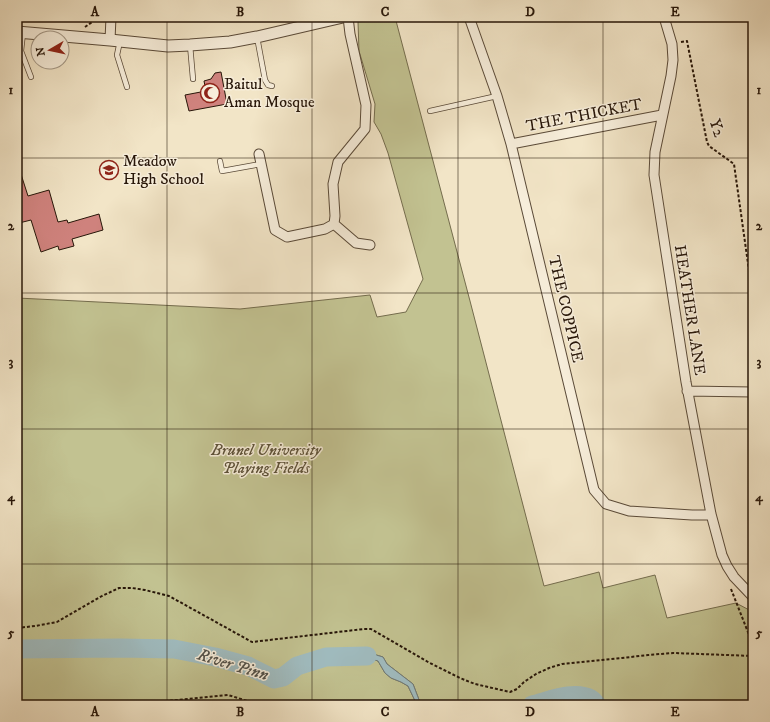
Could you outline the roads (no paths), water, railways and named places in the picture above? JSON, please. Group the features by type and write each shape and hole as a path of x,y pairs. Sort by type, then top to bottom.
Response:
{"street":[{"path":"111,17 115,40"},
{"path":"20,33 115,40 168,46 190,45 230,42 343,17"},
{"path":"334,224 333,184 338,162 365,129 366,105 350,34 348,17"},
{"name":"THE COPPICE","path":"469,17 497,96 511,144 594,490 606,504 629,511 692,515 711,514"},
{"name":"HEATHER LANE","path":"664,17 672,44 673,55 671,76 654,152 654,175 687,391 711,514 722,556 734,577 753,597"},
{"name":"THE THICKET","path":"511,144 662,115"},
{"path":"259,154 275,230 287,237 325,229 334,224"},
{"path":"334,224 356,243 370,245"},
{"path":"687,391 753,392"}],"lane":[{"path":"20,33 21,51 31,77"},
{"path":"257,37 265,80 268,85 272,86"},
{"path":"115,40 117,55 127,87"},
{"path":"190,45 193,79"},
{"path":"430,111 497,96"},
{"path":"220,161 222,171 261,164"}],"water":[{"path":"363,651 383,657 387,664 413,684 421,705 417,705 408,686 391,678 385,673 378,661 366,657 357,659 342,657 355,652"}],"waterway":[{"name":"River Pinn","path":"17,649 174,649 215,657 248,666 274,679 283,677 297,666 326,657 367,656"},
{"name":"River Pinn","path":"532,705 569,696 591,699 597,705"}],"place":[{"name":"Baitul Aman Mosque","path":"210,93"},
{"name":"Meadow High School","path":"109,170"}],"park label":[{"name":"Brunel University Playing Fields","path":"266,459"}]}
